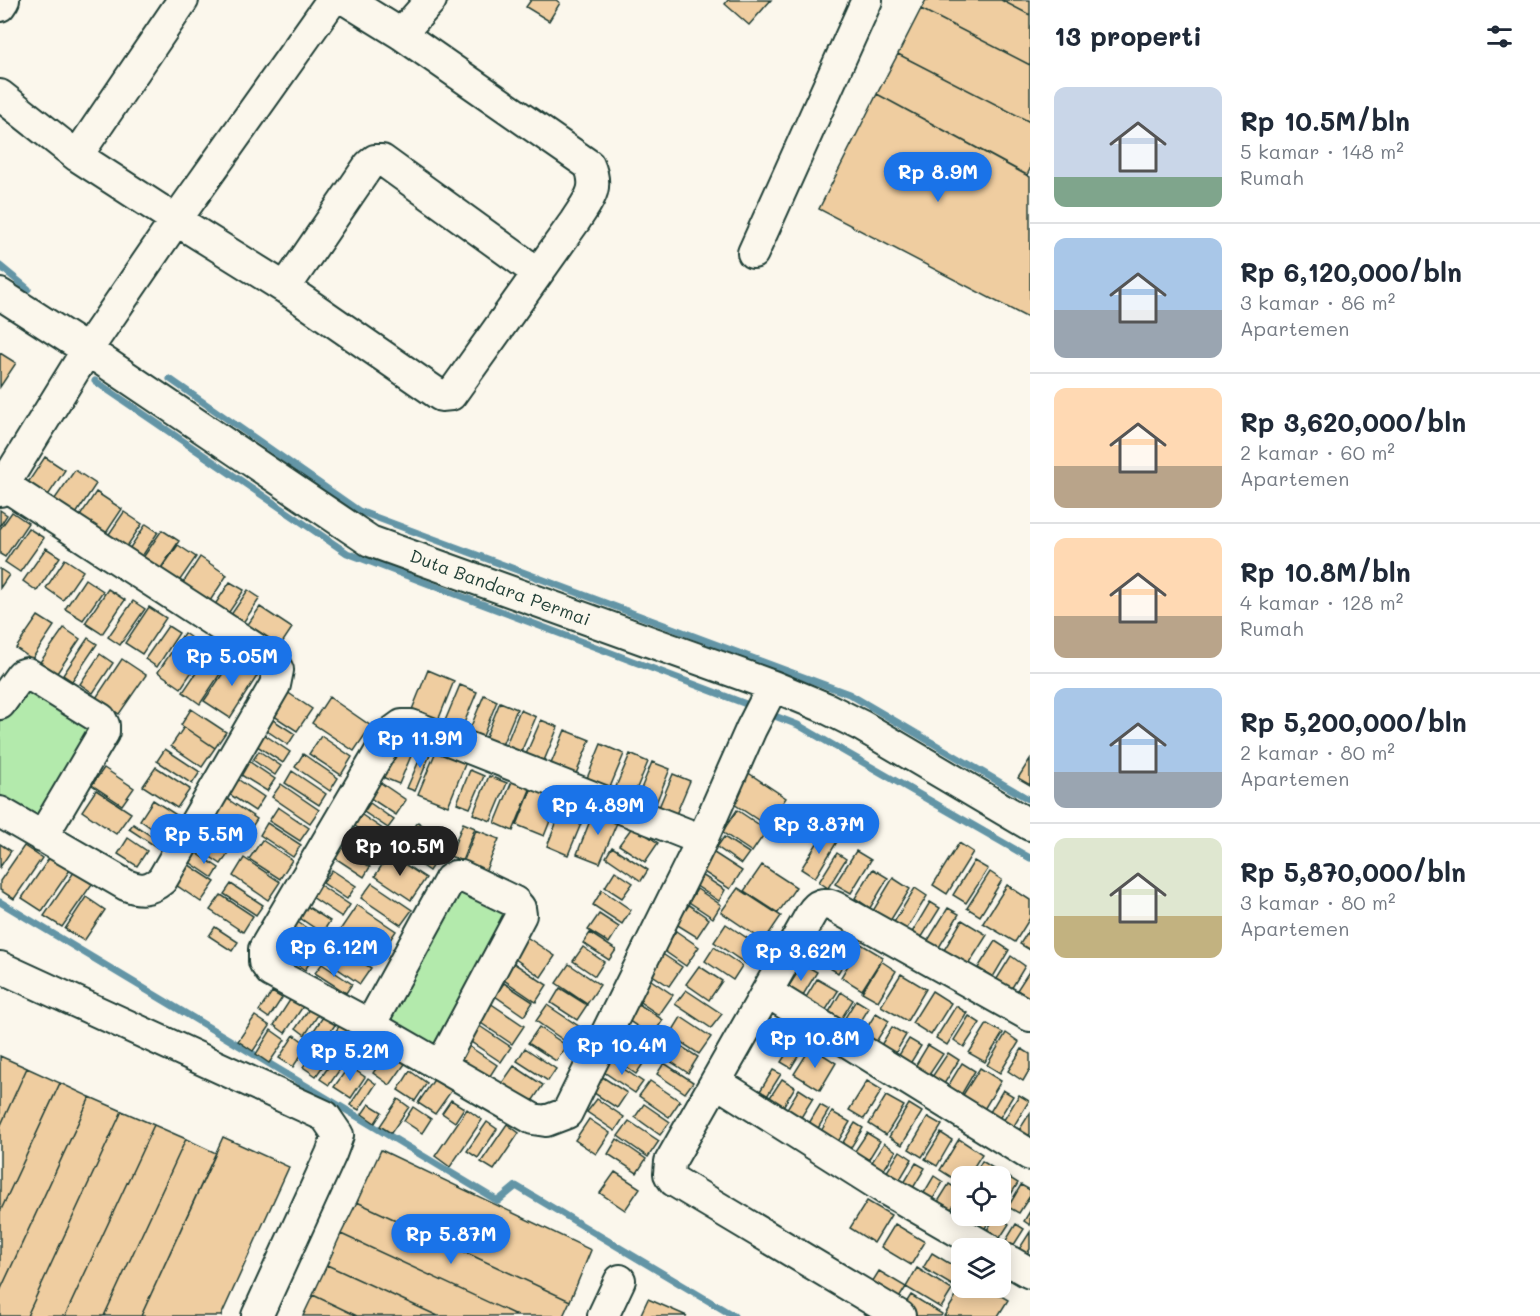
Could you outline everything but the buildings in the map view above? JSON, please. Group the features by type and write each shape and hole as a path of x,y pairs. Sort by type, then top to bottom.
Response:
{"street":[{"path":"0,6 4,0"},
{"path":"0,812 126,885 141,890 154,887 162,880 275,685 278,670 273,660 2,488 87,350 332,0"},
{"path":"0,95 77,156 285,288 441,396 451,395 538,273 592,192 595,178 590,165 401,34 346,0"},
{"path":"401,34 431,0"},
{"path":"753,253 867,0"},
{"path":"77,156 177,2"},
{"path":"285,288 369,165 375,160 382,160 538,273"},
{"name":"Duta Bandara Permai","path":"0,294 370,541 769,693 826,708 862,726 1030,825"},
{"path":"0,704 21,675 27,674 101,719 104,724 104,732 42,837"},
{"path":"702,840 411,725 402,724 391,733 264,949 264,962 271,972 370,1025 533,1119 546,1121 567,1113 702,840 769,693"},
{"path":"370,1025 450,879 461,876 515,902 520,908 521,915 441,1065"},
{"path":"900,1316 674,1181 670,1177 670,1162 814,909 819,905 827,904 1030,1016"},
{"path":"0,967 325,1116 338,1134 332,1154 257,1316"},
{"path":"767,992 1030,1155"},
{"path":"716,1082 885,1189 970,1238"},
{"path":"1011,1262 1030,1273"},
{"path":"603,1316 620,1280"}],"green space":[{"path":"23,676 100,726 42,820 0,795 0,713"},
{"path":"460,879 518,911 440,1049 382,1013"}],"waterway":[{"path":"0,266 28,289"},
{"path":"170,379 359,511 849,694 1030,800"},
{"path":"95,381 347,553 754,707"},
{"path":"767,713 798,725 1030,858"},
{"path":"0,902 498,1201 516,1186 734,1316"}]}
